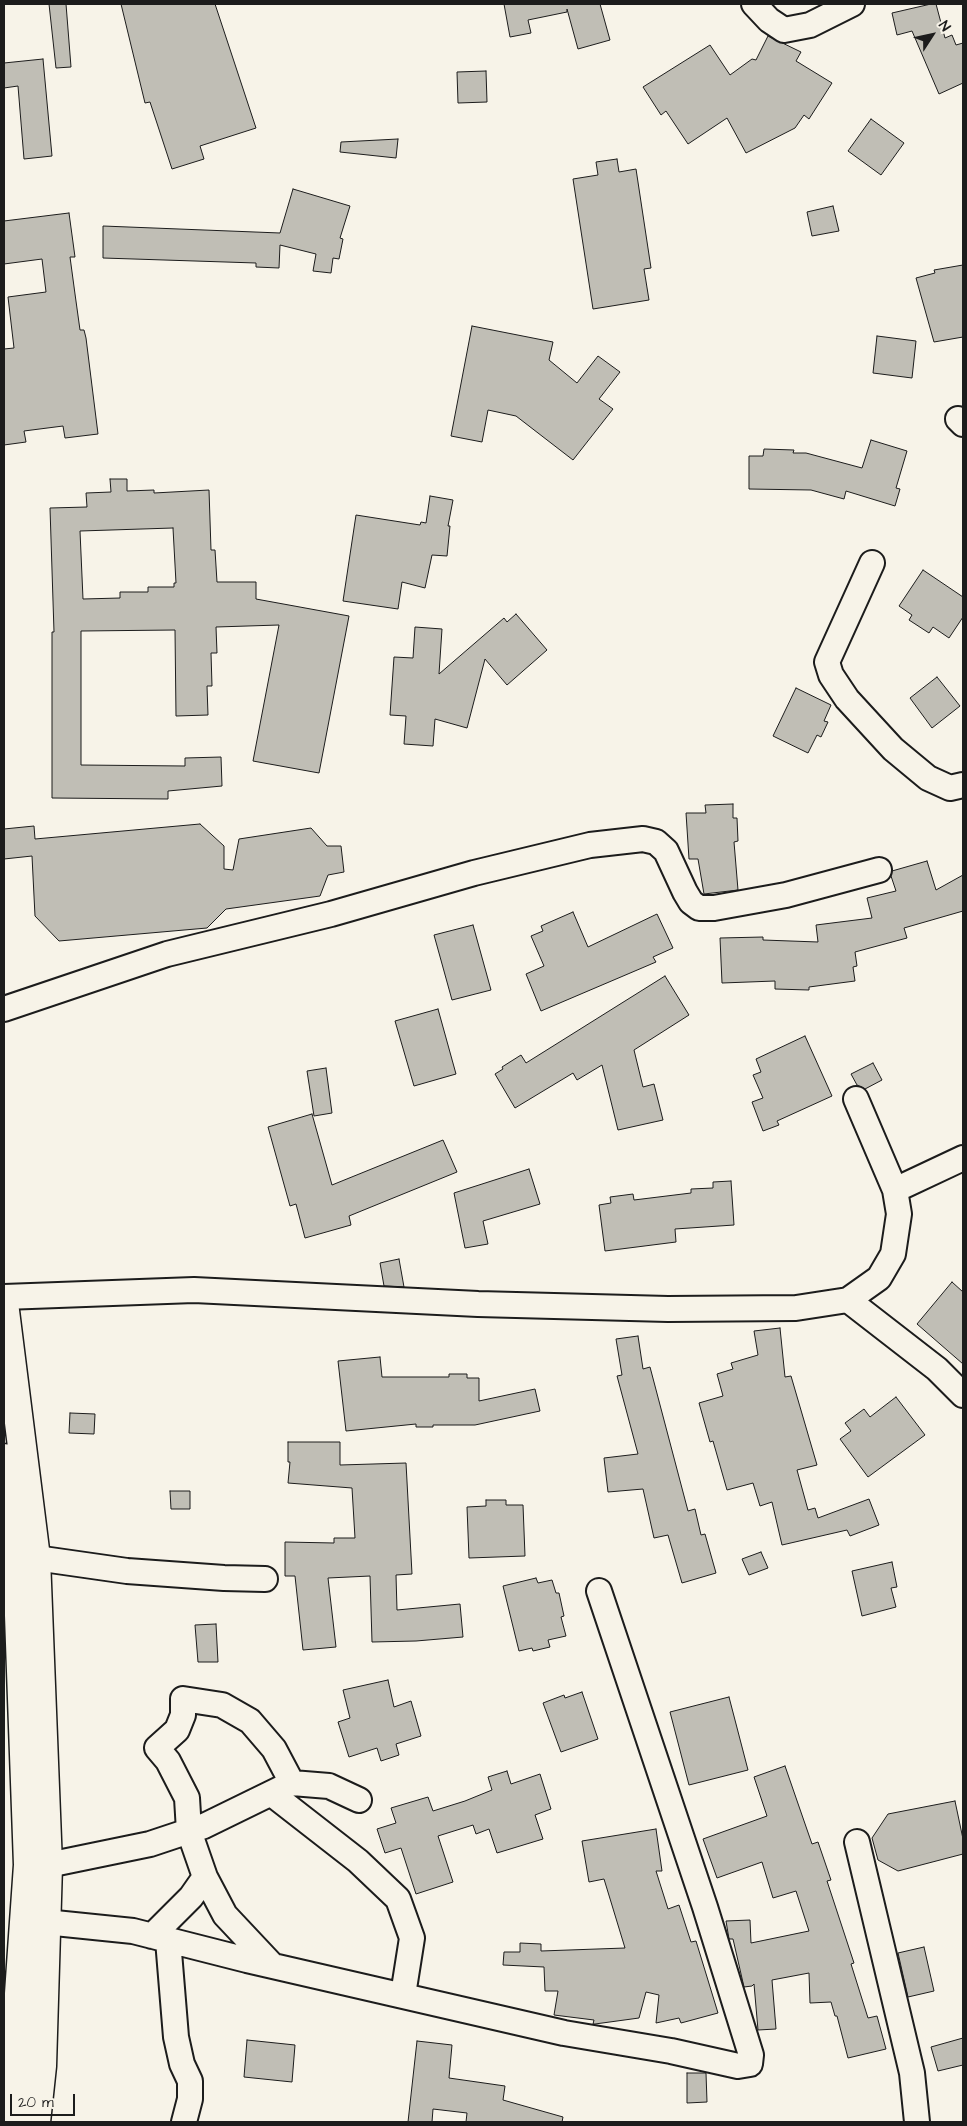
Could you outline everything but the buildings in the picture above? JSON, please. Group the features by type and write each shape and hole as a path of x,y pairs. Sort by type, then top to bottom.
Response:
{"main road":[{"path":"4,1303 36,1558 48,1865 42,2066 36,2122"},
{"path":"4,1458 16,1560 28,1865 10,2122"}],"street":[{"path":"754,4 769,20 784,30 810,25 852,4"},
{"path":"872,563 827,662 831,675 847,699 893,749 928,778 950,788 963,785"},
{"path":"4,1009 167,954 331,914 474,873 590,845 643,839 656,842 666,850 685,892 691,902 699,908 714,908 786,896 879,870"},
{"path":"4,1298 194,1290 478,1304 668,1309 796,1308 848,1300 879,1278 893,1254 898,1214 895,1190 856,1099"},
{"path":"895,1190 963,1158"},
{"path":"848,1300 937,1369 963,1395"},
{"path":"36,1558 127,1571 265,1579"},
{"path":"45,1922 107,1927 564,2033 671,2051 738,2066 750,2064 751,2055 702,1898 599,1592"},
{"path":"272,1965 225,1915 205,1877 189,1831 187,1798 168,1761 157,1748 177,1730 183,1715 183,1699 222,1705 250,1721 274,1749 282,1788 398,1899 412,1938 402,1995"},
{"path":"48,1865 150,1844 204,1826 282,1788 329,1786 359,1800"},
{"path":"857,1842 912,2073 917,2122"},
{"path":"184,2122 190,2099 190,2081 182,2064 176,2036 160,1938 205,1877"}]}
